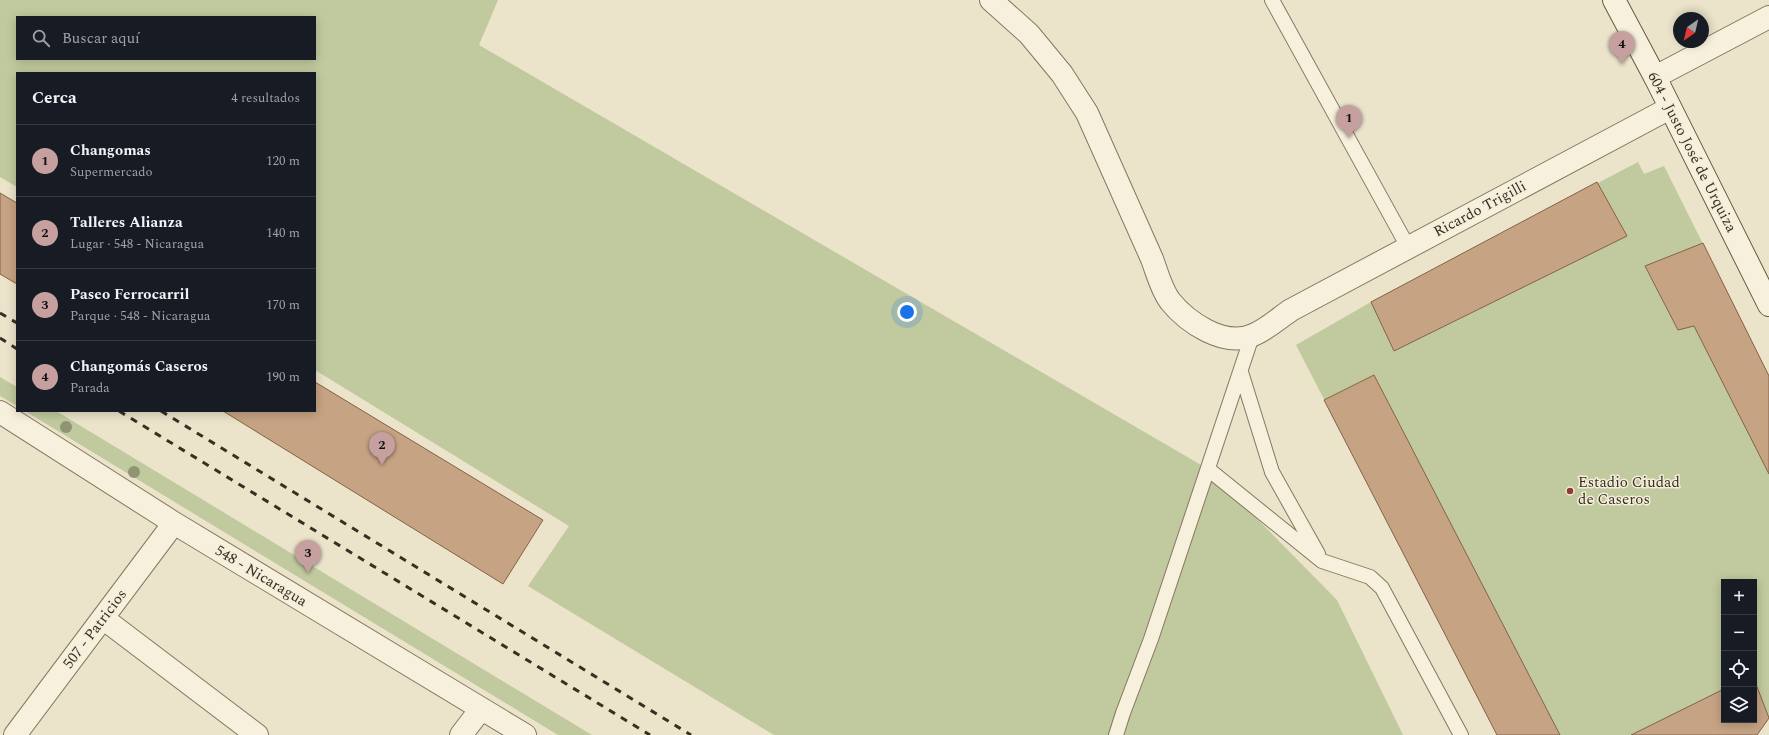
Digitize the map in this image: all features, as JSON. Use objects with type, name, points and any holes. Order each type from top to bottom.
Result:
[{"type":"street","points":[[991,0],[1029,34],[1062,74],[1087,113],[1169,300],[1184,315],[1202,327],[1223,337],[1237,338],[1252,336]]},
{"type":"street","name":"604 - Justo José de Urquiza","points":[[1614,0],[1655,77],[1769,305]]},
{"type":"street","points":[[1655,77],[1769,17]]},
{"type":"street","name":"Ricardo Trigilli","points":[[1252,336],[1291,310],[1670,108]]},
{"type":"street","name":"548 - Nicaragua","points":[[0,412],[174,523],[525,735]]},
{"type":"street","name":"507 - Patricios","points":[[15,735],[104,619],[174,523]]},
{"type":"street","points":[[104,619],[257,735]]},
{"type":"street","points":[[461,735],[481,709]]},
{"type":"lane","points":[[1272,0],[1408,247]]},
{"type":"lane","points":[[1116,735],[1122,713],[1151,639],[1252,336]]},
{"type":"lane","points":[[1241,372],[1272,472],[1322,561]]},
{"type":"lane","points":[[1208,469],[1322,561],[1370,577],[1382,588],[1461,735]]},
{"type":"green space","points":[[0,0],[498,0],[479,45],[1208,469],[1337,600],[1403,735],[774,735],[528,586],[569,526],[316,371],[316,72],[16,72],[16,186],[0,177]]},
{"type":"green space","name":"Estadio Ciudad de Caseros","points":[[1638,162],[1644,174],[1664,166],[1769,376],[1769,718],[1757,735],[1497,735],[1296,345],[1371,302]]},
{"type":"green space","points":[[0,377],[16,386],[16,405],[0,396]]},
{"type":"green space","points":[[27,412],[58,412],[592,735],[558,735]]},
{"type":"building","points":[[1597,182],[1627,236],[1394,351],[1371,302]]},
{"type":"building","points":[[0,193],[16,202],[16,283],[0,274]]},
{"type":"building","points":[[1703,243],[1769,376],[1769,474],[1694,326],[1678,330],[1645,266]]},
{"type":"building","points":[[1374,375],[1560,735],[1497,735],[1324,400]]},
{"type":"building","points":[[316,383],[543,520],[503,584],[225,412],[316,412]]},
{"type":"building","points":[[1757,687],[1769,718],[1757,735],[1631,735],[1721,690],[1721,723],[1757,723]]},
{"type":"railway","points":[[0,313],[16,322]]},
{"type":"railway","points":[[0,338],[16,348]]},
{"type":"railway","points":[[121,412],[650,735]]},
{"type":"railway","points":[[163,412],[691,735]]},
{"type":"place","name":"Changomás Caseros","points":[[1622,64]]},
{"type":"place","name":"Changomas","points":[[1349,138]]},
{"type":"place","name":"Talleres Alianza","points":[[382,465]]},
{"type":"place","name":"Estadio Ciudad de Caseros","points":[[1570,491]]},
{"type":"place","name":"Paseo Ferrocarril","points":[[308,573]]}]
